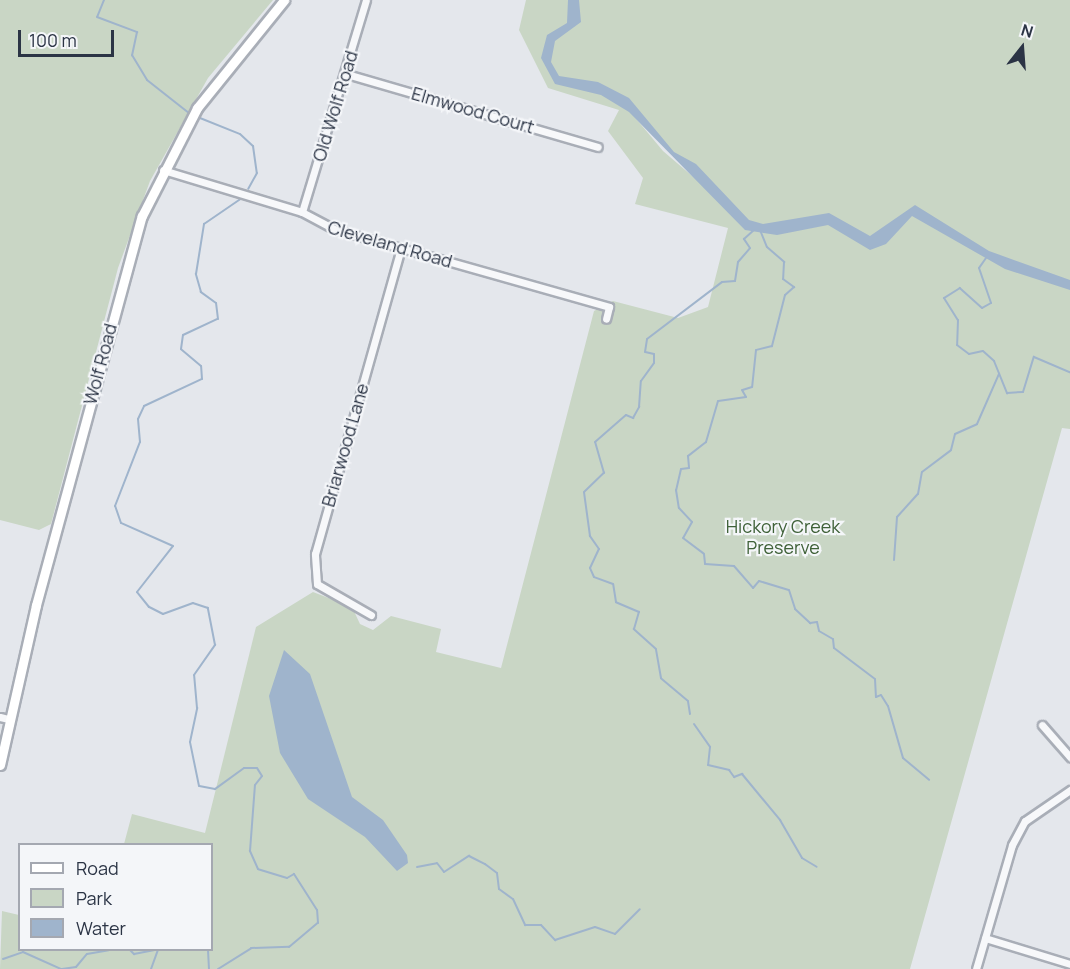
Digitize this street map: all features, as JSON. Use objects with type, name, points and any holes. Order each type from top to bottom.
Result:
[{"type":"main road","name":"Wolf Road","points":[[0,765],[4,718],[118,293],[163,170],[196,108],[284,0]]},
{"type":"street","name":"Old Wolf Road","points":[[302,212],[347,74],[366,0]]},
{"type":"street","name":"Elmwood Court","points":[[347,74],[598,147]]},
{"type":"street","name":"Cleveland Road","points":[[163,170],[302,212],[334,229],[609,307],[606,319]]},
{"type":"street","name":"Briarwood Lane","points":[[371,615],[317,584],[315,554],[400,248]]},
{"type":"street","points":[[1042,725],[1070,758]]},
{"type":"street","points":[[976,969],[1012,845],[1025,821],[1070,790]]},
{"type":"street","points":[[985,938],[1070,964]]},
{"type":"green space","points":[[0,0],[273,0],[208,78],[150,181],[118,268],[51,524],[39,530],[0,520]]},
{"type":"green space","name":"Hickory Creek Preserve","points":[[526,0],[1070,0],[1070,429],[1062,428],[910,969],[0,969],[2,911],[18,915],[18,951],[213,951],[213,843],[124,843],[132,814],[205,833],[256,627],[313,592],[352,607],[360,624],[373,630],[391,616],[441,629],[436,652],[501,668],[594,311],[613,301],[678,318],[708,307],[728,228],[635,204],[643,178],[608,131],[619,110],[548,88],[519,30]],"holes":[[[633,115],[636,115],[719,199],[663,151]]]},
{"type":"water","points":[[568,0],[579,0],[581,22],[555,41],[551,62],[559,76],[598,82],[629,98],[674,152],[696,164],[749,220],[763,224],[829,213],[870,236],[915,205],[989,251],[1070,280],[1070,290],[1005,269],[912,216],[886,244],[870,250],[828,225],[777,235],[745,230],[629,112],[601,95],[555,84],[541,58],[547,35],[567,23]]},
{"type":"water","points":[[284,650],[310,674],[352,797],[383,820],[407,855],[408,863],[397,871],[365,837],[308,799],[280,753],[269,696]]},
{"type":"waterway","points":[[104,0],[97,17],[137,32],[132,55],[147,80],[190,114]]},
{"type":"waterway","points":[[195,116],[240,134],[253,146],[257,173],[248,189]]},
{"type":"waterway","points":[[218,969],[251,948],[289,947],[318,923],[317,910],[294,874],[287,878],[258,869],[250,851],[255,785],[262,776],[257,768],[244,768],[215,789],[199,786],[190,742],[197,708],[194,675],[215,645],[208,608],[193,603],[163,614],[149,607],[137,592],[173,546],[121,523],[115,506],[140,442],[138,419],[144,406],[202,379],[201,366],[181,349],[183,335],[218,319],[216,303],[201,292],[196,274],[204,224],[242,198]]},
{"type":"waterway","points":[[690,714],[688,701],[661,678],[656,649],[634,629],[639,612],[616,602],[613,584],[594,577],[590,568],[599,549],[590,536],[584,492],[604,473],[595,442],[626,415],[633,418],[639,407],[641,381],[654,363],[654,354],[645,352],[647,339],[722,282],[735,281],[738,262],[750,248],[744,239],[754,230]]},
{"type":"waterway","points":[[760,230],[767,247],[784,262],[783,279],[794,287],[785,295],[772,346],[756,350],[752,387],[742,390],[746,397],[718,401],[706,442],[688,456],[689,468],[681,469],[676,490],[679,508],[692,522],[683,538],[704,554],[705,564],[734,566],[753,588],[759,581],[789,590],[795,609],[810,623],[817,622],[819,631],[833,639],[834,648],[875,679],[876,697],[881,695],[888,706],[903,758],[929,780]]},
{"type":"waterway","points":[[986,258],[979,268],[991,303],[982,308],[960,288],[944,298],[958,320],[957,345],[969,354],[983,351],[994,361],[1007,393],[1023,392],[1034,357],[1070,372]]},
{"type":"waterway","points":[[894,560],[897,517],[918,494],[922,472],[951,450],[955,434],[977,424],[999,374]]},
{"type":"waterway","points":[[694,724],[710,747],[708,765],[729,770],[734,777],[742,774],[780,820],[802,858],[817,867]]},
{"type":"waterway","points":[[417,867],[437,863],[444,872],[469,856],[485,864],[497,873],[499,889],[513,899],[525,925],[541,925],[555,940],[595,927],[615,934],[640,909]]},
{"type":"waterway","points":[[62,969],[76,967],[87,954],[104,951]]},
{"type":"waterway","points":[[131,951],[134,954],[150,951]]},
{"type":"waterway","points":[[151,969],[158,951]]},
{"type":"waterway","points":[[208,951],[209,969]]},
{"type":"waterway","points":[[3,959],[23,952],[61,969]]}]
